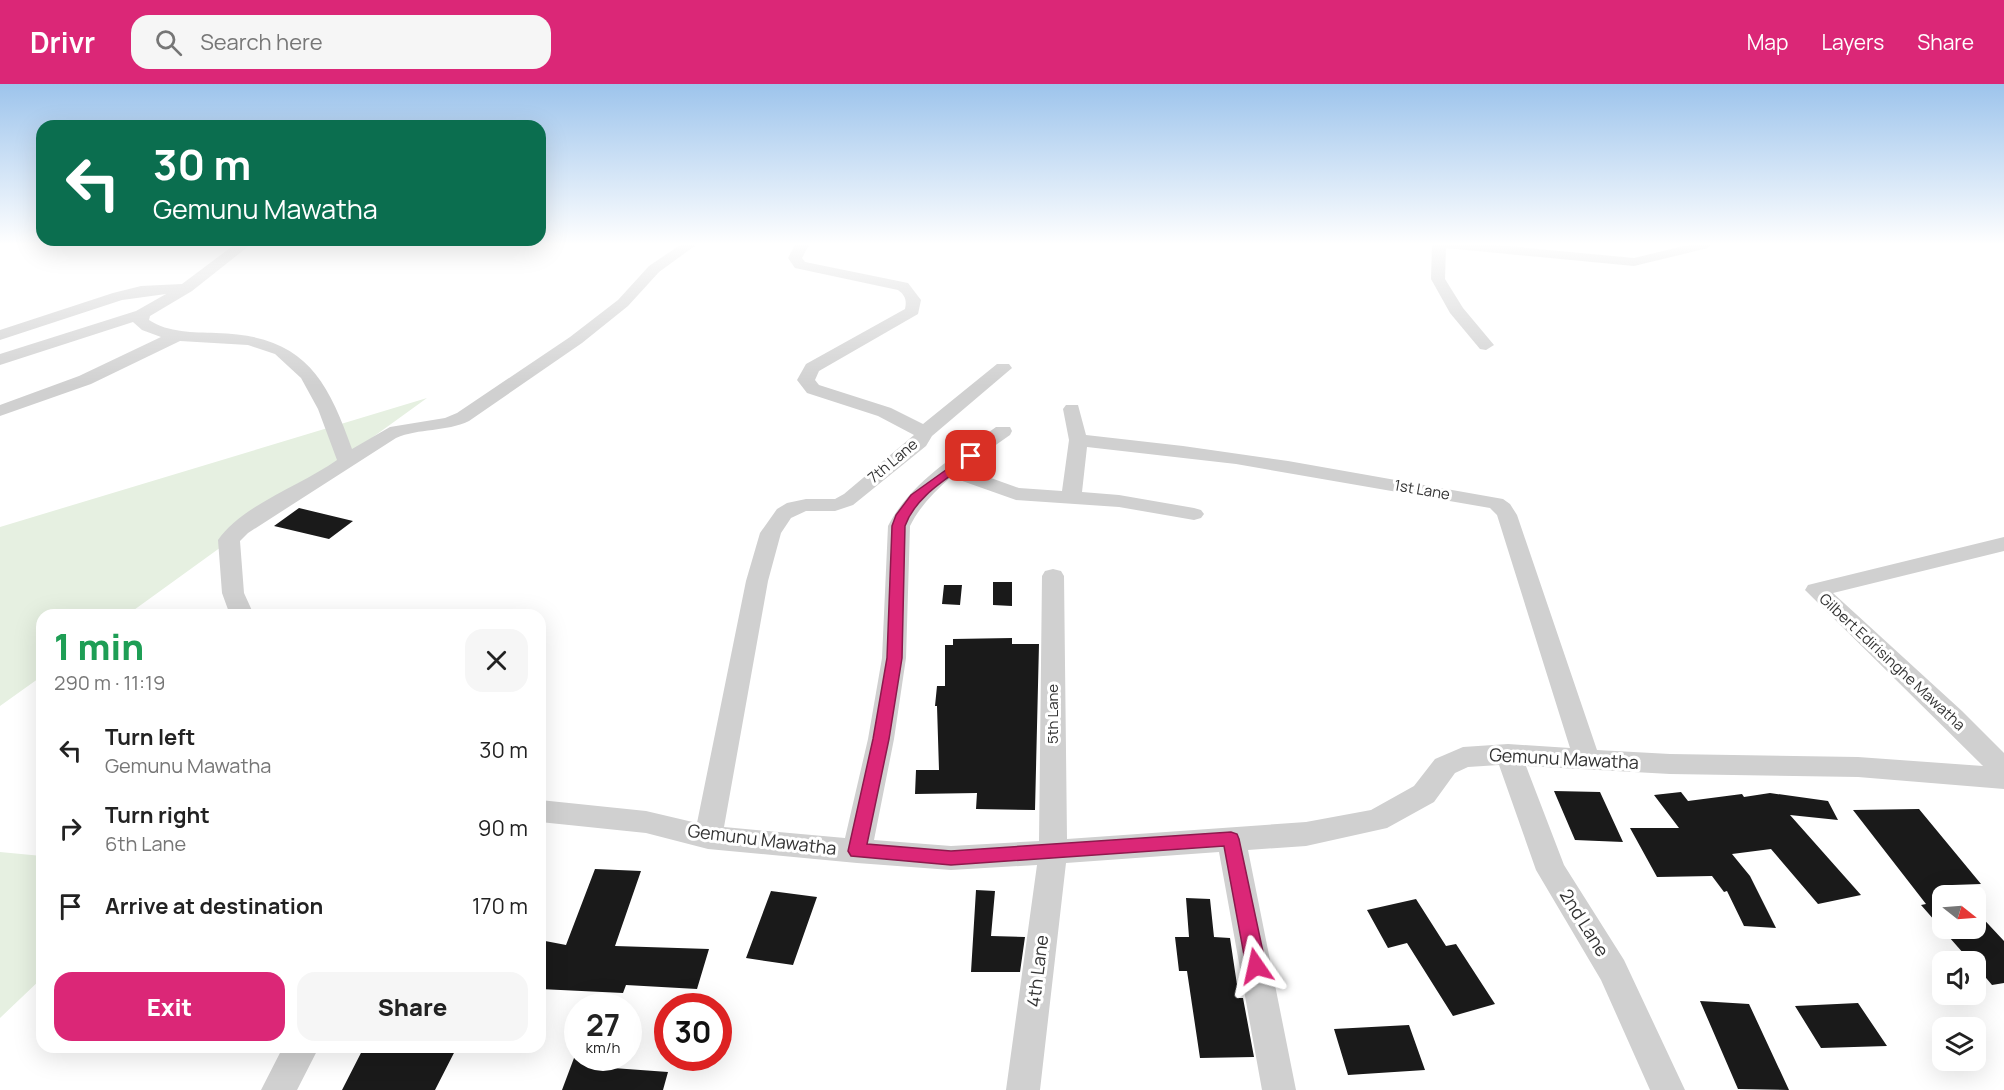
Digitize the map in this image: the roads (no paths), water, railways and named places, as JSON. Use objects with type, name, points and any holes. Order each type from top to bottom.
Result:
[{"type":"street","points":[[0,335],[137,292]]},
{"type":"street","points":[[0,360],[142,314],[180,292]]},
{"type":"street","points":[[240,609],[233,593],[230,540],[246,523],[333,473],[393,432],[443,425],[463,417],[585,333],[623,303],[633,292]]},
{"type":"street","name":"7th Lane","points":[[708,837],[757,581],[767,542],[777,521],[789,509],[805,505],[837,504],[851,499],[869,480],[919,442],[924,433],[887,414],[813,389],[806,380],[812,368],[912,311],[915,302],[911,292]]},
{"type":"street","points":[[1446,292],[1456,310],[1486,345]]},
{"type":"street","points":[[142,314],[141,322],[148,328],[179,335],[241,338],[263,343],[282,351],[297,361],[328,407],[347,462]]},
{"type":"street","points":[[0,411],[85,380],[179,335]]},
{"type":"street","points":[[924,433],[1003,368]]},
{"type":"street","points":[[1071,499],[1078,440],[1072,409]]},
{"type":"street","points":[[857,851],[881,739],[894,658],[899,526],[903,515],[915,498],[1003,431]]},
{"type":"street","name":"1st Lane","points":[[1078,440],[1143,445],[1271,462],[1496,503],[1503,508],[1507,516],[1587,759]]},
{"type":"street","points":[[950,470],[1016,494],[1119,501],[1194,514]]},
{"type":"street","name":"Gilbert Edirisinghe Mawatha","points":[[2004,544],[1816,590],[1953,718],[2004,770]]},
{"type":"street","name":"5th Lane","points":[[1053,576],[1053,852]]},
{"type":"street","name":"Gemunu Mawatha","points":[[546,812],[646,822],[708,837],[951,858],[1306,834],[1377,820],[1424,794],[1445,766],[1463,757],[1508,754],[1670,764],[1858,767],[2004,778]]},
{"type":"street","name":"2nd Lane","points":[[1508,754],[1551,870],[1613,970],[1668,1090]]},
{"type":"street","points":[[1231,839],[1279,1090]]},
{"type":"street","name":"4th Lane","points":[[1023,1090],[1053,852]]},
{"type":"street","points":[[278,1090],[299,1053]]}]
